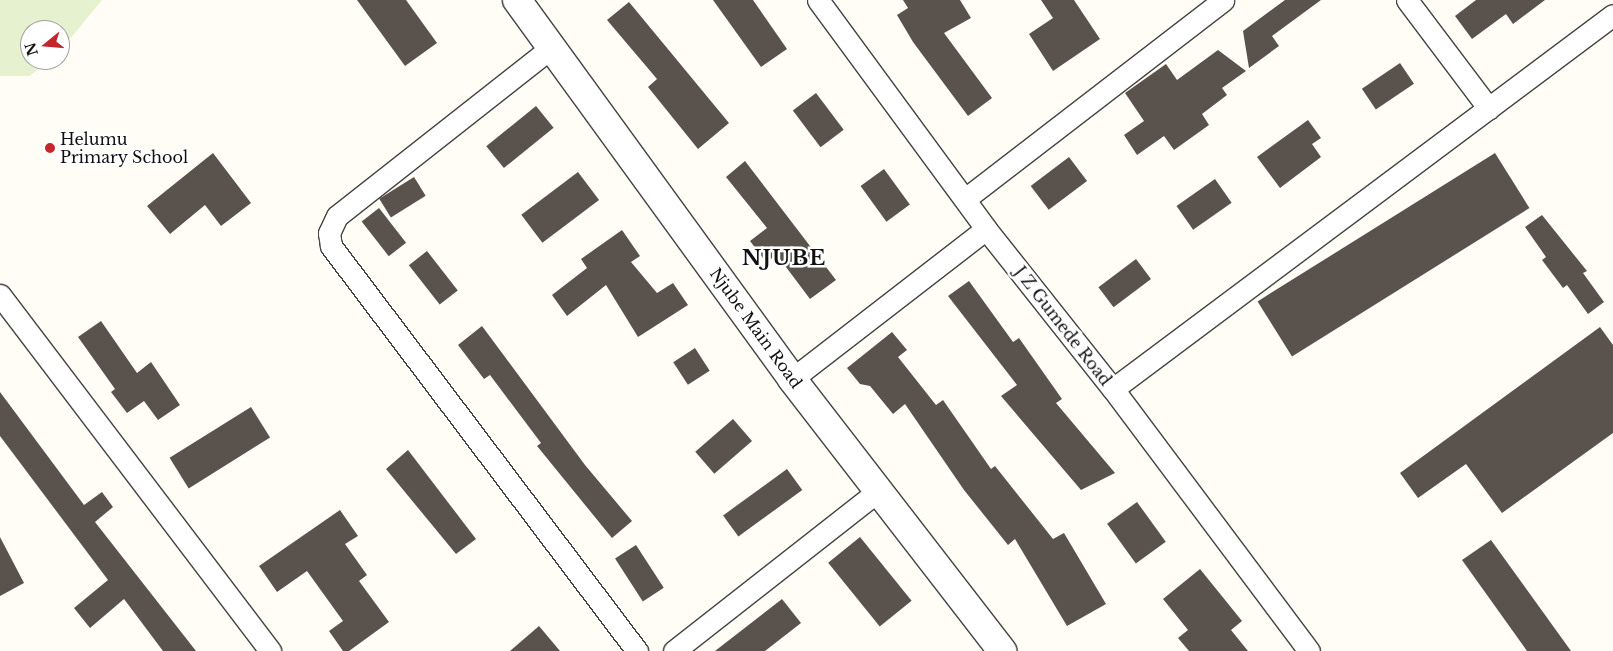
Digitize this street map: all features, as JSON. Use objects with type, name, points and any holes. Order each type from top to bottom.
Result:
[{"type":"street","name":"Njube Main Road","points":[[518,0],[792,379],[1002,651]]},
{"type":"street","name":"J Z Gumede Road","points":[[818,0],[986,229],[1114,389],[1309,651]]},
{"type":"street","points":[[965,199],[1223,0]]},
{"type":"street","points":[[1407,0],[1489,109]]},
{"type":"street","points":[[1114,389],[1613,15]]},
{"type":"street","points":[[552,48],[337,216],[329,233],[331,246],[637,651]]},
{"type":"street","points":[[792,379],[986,229]]},
{"type":"street","points":[[0,295],[270,651]]},
{"type":"street","points":[[674,651],[697,645],[879,490]]},
{"type":"green space","points":[[0,0],[102,0],[70,39],[70,20],[20,20],[20,70],[37,70],[30,76],[0,76]]},
{"type":"building","points":[[357,0],[406,0],[437,43],[405,66]]},
{"type":"building","points":[[713,0],[753,0],[787,49],[761,67]]},
{"type":"building","points":[[903,0],[960,0],[971,18],[944,33],[992,98],[968,116],[913,42],[897,15],[908,8]]},
{"type":"building","points":[[1041,0],[1074,0],[1100,39],[1053,71],[1029,34],[1053,18]]},
{"type":"building","points":[[1285,0],[1321,0],[1272,36],[1279,46],[1249,68],[1243,31]]},
{"type":"building","points":[[1476,0],[1545,0],[1513,24],[1506,14],[1472,39],[1455,16]]},
{"type":"building","points":[[629,2],[729,123],[698,149],[648,87],[657,79],[607,20]]},
{"type":"building","points":[[1218,50],[1246,71],[1222,88],[1227,95],[1202,114],[1209,125],[1174,150],[1164,136],[1137,155],[1124,135],[1144,121],[1125,93],[1166,64],[1177,80]]},
{"type":"building","points":[[1400,63],[1414,84],[1376,109],[1362,89]]},
{"type":"building","points":[[816,93],[844,130],[821,147],[793,110]]},
{"type":"building","points":[[536,106],[554,128],[504,168],[486,146]]},
{"type":"building","points":[[1308,120],[1321,138],[1312,144],[1321,157],[1280,188],[1257,157]]},
{"type":"building","points":[[213,153],[251,203],[221,226],[205,205],[170,234],[147,206]]},
{"type":"building","points":[[1495,153],[1529,208],[1292,357],[1258,301]]},
{"type":"building","points":[[1069,157],[1087,181],[1049,210],[1031,186]]},
{"type":"building","points":[[745,161],[836,280],[810,299],[777,255],[766,262],[750,241],[767,228],[726,177]]},
{"type":"building","points":[[884,169],[910,205],[886,222],[861,186]]},
{"type":"building","points":[[578,172],[599,200],[542,243],[521,215]]},
{"type":"building","points":[[414,177],[426,196],[391,217],[379,199]]},
{"type":"building","points":[[1215,179],[1232,203],[1193,230],[1176,206]]},
{"type":"building","points":[[379,208],[406,243],[389,256],[362,222]]},
{"type":"building","points":[[1542,215],[1587,271],[1583,273],[1604,302],[1588,314],[1567,285],[1563,288],[1542,260],[1546,257],[1525,227]]},
{"type":"building","points":[[622,230],[640,256],[631,262],[657,293],[673,283],[688,305],[638,337],[606,285],[567,316],[552,295],[587,268],[581,259]]},
{"type":"building","points":[[427,251],[458,290],[440,305],[409,265]]},
{"type":"building","points":[[1136,259],[1151,279],[1114,307],[1098,287]]},
{"type":"building","points":[[969,281],[1013,342],[1019,338],[1062,399],[1056,403],[1115,473],[1081,490],[1001,396],[1017,385],[948,296]]},
{"type":"building","points":[[101,321],[137,373],[151,362],[180,405],[158,420],[144,401],[127,413],[111,392],[115,389],[78,337]]},
{"type":"building","points":[[482,326],[585,465],[632,521],[612,538],[537,446],[541,443],[490,375],[484,379],[458,345]]},
{"type":"building","points":[[1600,327],[1613,345],[1613,433],[1502,513],[1466,464],[1418,498],[1400,473]]},
{"type":"building","points":[[892,332],[907,350],[898,357],[936,405],[943,400],[991,469],[995,466],[1053,539],[1064,533],[1106,604],[1067,626],[1015,539],[1008,545],[964,490],[905,404],[893,414],[870,386],[860,384],[847,368]]},
{"type":"building","points":[[695,348],[710,371],[688,385],[673,362]]},
{"type":"building","points":[[0,392],[84,505],[102,492],[113,507],[95,522],[196,651],[163,651],[124,599],[90,628],[74,608],[108,580],[0,436]]},
{"type":"building","points":[[251,407],[270,438],[189,488],[170,458]]},
{"type":"building","points":[[733,419],[752,441],[714,474],[695,452]]},
{"type":"building","points":[[408,450],[476,539],[456,554],[386,469]]},
{"type":"building","points":[[787,469],[802,490],[738,536],[723,515]]},
{"type":"building","points":[[1137,502],[1166,542],[1136,563],[1107,524]]},
{"type":"building","points":[[340,510],[358,536],[345,544],[367,575],[359,581],[389,622],[349,651],[343,651],[329,631],[343,621],[307,571],[277,592],[259,566]]},
{"type":"building","points":[[0,537],[24,583],[0,596]]},
{"type":"building","points":[[860,537],[912,601],[880,627],[828,563]]},
{"type":"building","points":[[1491,540],[1571,651],[1527,651],[1462,560]]},
{"type":"building","points":[[636,545],[664,588],[643,601],[615,559]]},
{"type":"building","points":[[1200,569],[1242,621],[1231,630],[1248,651],[1189,651],[1178,638],[1188,630],[1163,599]]},
{"type":"building","points":[[782,599],[801,623],[765,651],[715,651]]},
{"type":"building","points":[[539,626],[560,651],[510,651]]},
{"type":"place","name":"Helumu Primary School","points":[[50,148]]},
{"type":"district","name":"NJUBE","points":[[784,258]]}]
